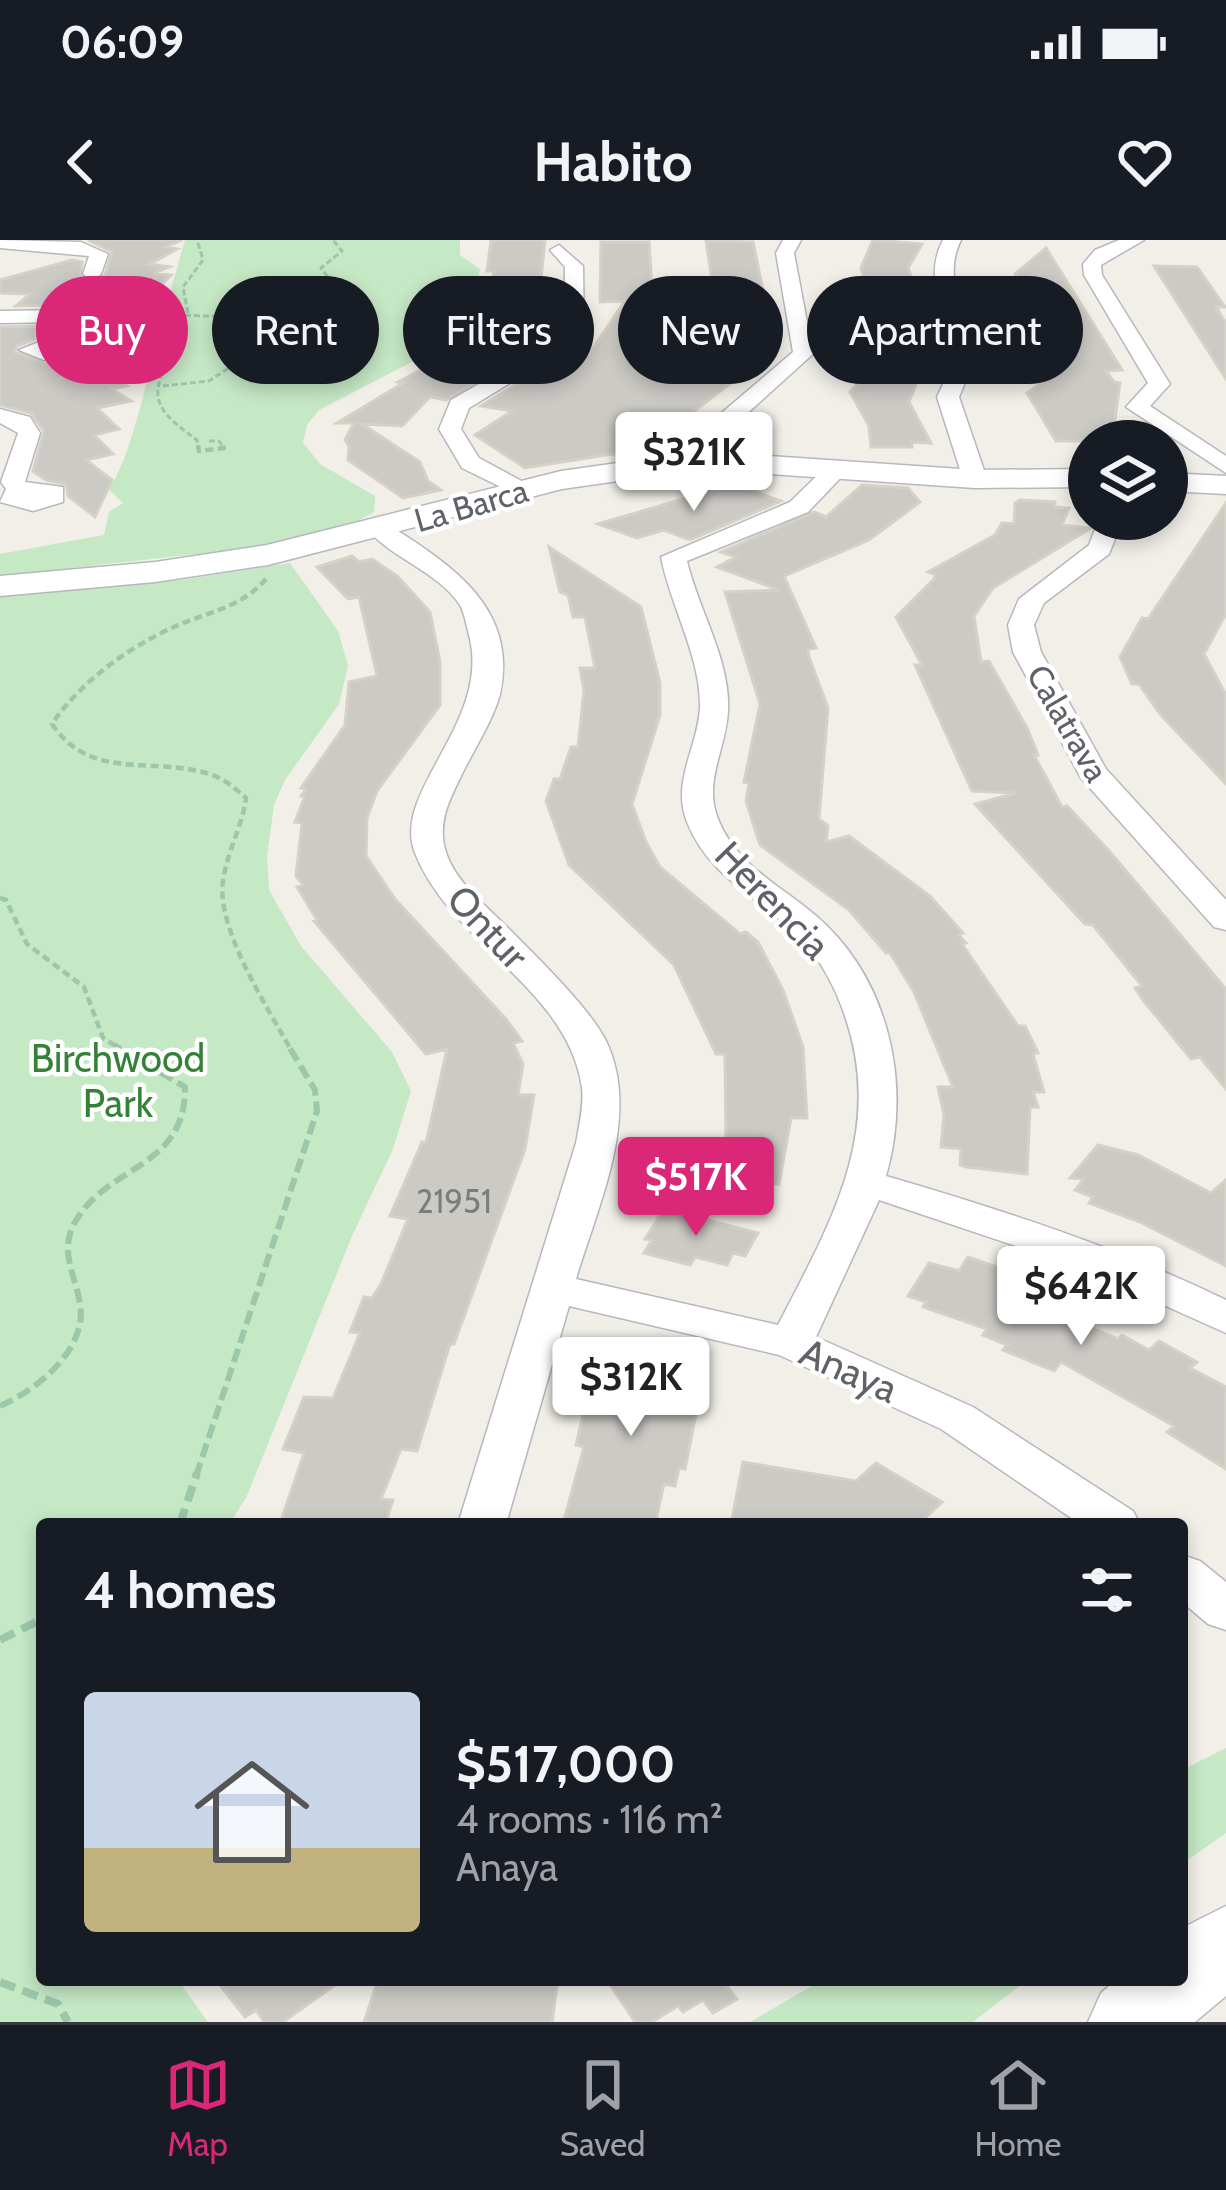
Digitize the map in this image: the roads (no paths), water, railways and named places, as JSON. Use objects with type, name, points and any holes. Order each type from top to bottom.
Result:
[{"type":"main road","points":[[1188,1974],[1226,1944]]},
{"type":"main road","points":[[1132,2022],[1173,1986]]},
{"type":"street","points":[[711,464],[705,452],[711,434],[803,354],[805,342],[785,253],[792,240]]},
{"type":"street","points":[[952,240],[943,253],[940,275],[970,347],[948,397],[975,479]]},
{"type":"street","points":[[1136,240],[1101,254],[1092,263],[1093,275],[1159,384],[1137,406],[1226,466]]},
{"type":"street","points":[[0,243],[81,247],[99,254],[98,268],[83,276]]},
{"type":"street","points":[[521,490],[470,463],[450,429],[459,405],[574,338],[574,266],[559,250]]},
{"type":"street","points":[[0,316],[36,316]]},
{"type":"street","points":[[0,352],[36,348]]},
{"type":"street","points":[[0,416],[22,422],[29,433],[13,502]]},
{"type":"street","name":"La Barca","points":[[0,586],[256,557],[602,473],[711,464],[975,479],[1068,478]]},
{"type":"street","name":"Herencia","points":[[791,1343],[869,1184],[882,1117],[871,1021],[823,941],[718,851],[700,814],[694,778],[715,705],[674,557],[799,507],[838,468]]},
{"type":"street","points":[[1188,483],[1226,485]]},
{"type":"street","name":"Ontur","points":[[380,530],[432,564],[472,603],[489,655],[484,696],[427,814],[428,847],[445,884],[520,960],[588,1041],[602,1092],[596,1143],[484,1518]]},
{"type":"street","name":"Calatrava","points":[[1103,540],[1100,548],[1032,599],[1021,625],[1027,652],[1092,772],[1226,920]]},
{"type":"street","points":[[869,1184],[1020,1229],[1166,1286],[1226,1318]]},
{"type":"street","name":"Anaya","points":[[552,1288],[791,1343],[957,1418],[1107,1518]]},
{"type":"street","points":[[1188,1579],[1226,1610]]},
{"type":"park label","name":"Birchwood Park","points":[[118,1080]]}]
